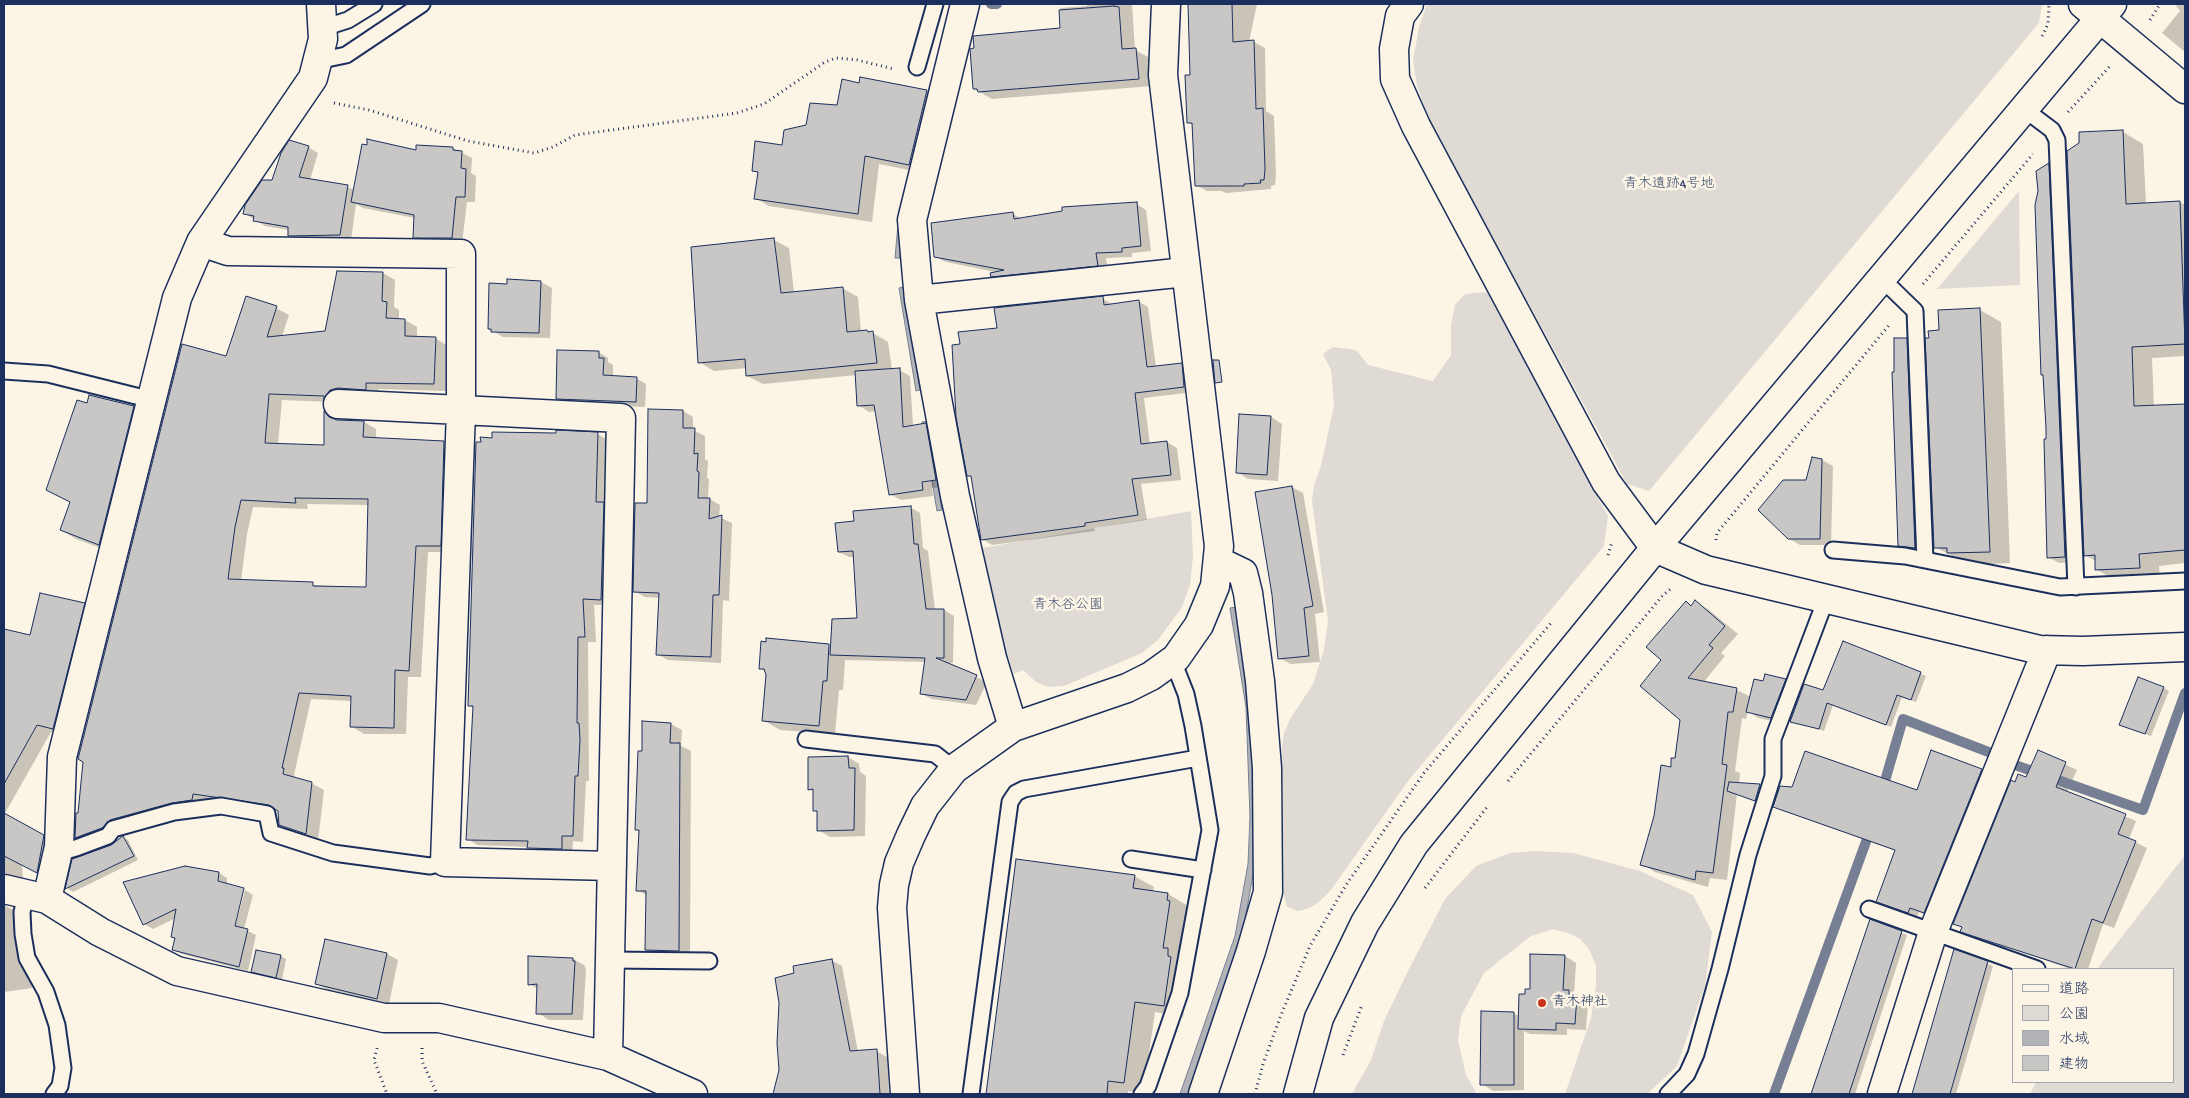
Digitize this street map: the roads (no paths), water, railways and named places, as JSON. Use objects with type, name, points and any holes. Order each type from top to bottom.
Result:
[{"type":"street","points":[[965,4],[912,220],[919,300],[957,505],[992,658],[1014,727]]},
{"type":"street","points":[[905,1094],[892,908],[894,885],[899,863],[922,813],[954,769],[1014,727],[1128,688],[1173,661],[1200,626],[1215,586],[1219,546],[1163,75],[1166,4]]},
{"type":"street","points":[[1409,4],[1400,16],[1394,49],[1395,71],[1396,79],[1416,126],[1606,482],[1655,548],[1706,570],[2047,650],[2083,651],[2185,647]]},
{"type":"street","points":[[1298,1094],[1319,1018],[1365,923],[1414,844],[1655,548],[2024,109],[2099,8],[2185,89]]},
{"type":"street","points":[[322,16],[323,39],[312,78],[201,242],[177,298],[62,757],[58,852],[25,894],[177,971],[384,1018],[439,1018],[608,1056],[693,1094]]},
{"type":"street","points":[[201,242],[228,250],[461,254],[461,410],[445,862],[612,866]]},
{"type":"street","points":[[919,300],[1186,272]]},
{"type":"street","points":[[338,404],[621,418],[608,1056]]},
{"type":"street","points":[[1203,1094],[1251,952],[1268,892],[1267,768],[1260,681],[1248,593],[1243,574],[1218,561]]},
{"type":"street","points":[[1882,1094],[1934,932],[2047,650]]},
{"type":"lane","points":[[322,16],[348,20],[374,4]]},
{"type":"lane","points":[[317,61],[346,55],[422,4]]},
{"type":"lane","points":[[917,67],[935,4]]},
{"type":"lane","points":[[2024,109],[2052,130],[2058,140],[2076,587]]},
{"type":"lane","points":[[1881,278],[1908,302],[1915,311],[1925,560]]},
{"type":"lane","points":[[4,370],[48,374],[152,400]]},
{"type":"lane","points":[[1833,550],[1905,556],[2060,587],[2185,581]]},
{"type":"lane","points":[[1668,1094],[1687,1074],[1696,1054],[1720,969],[1748,854],[1773,776],[1773,739],[1826,599]]},
{"type":"lane","points":[[1142,1094],[1148,1086],[1180,993],[1210,830],[1186,694],[1173,661]]},
{"type":"lane","points":[[806,739],[935,754],[954,769]]},
{"type":"lane","points":[[971,1094],[1010,802],[1016,793],[1024,789],[1198,758]]},
{"type":"lane","points":[[58,852],[76,848],[108,836],[113,829],[174,812],[221,806],[267,814],[271,832],[333,854],[430,866],[445,862]]},
{"type":"lane","points":[[1131,859],[1203,870]]},
{"type":"lane","points":[[25,894],[22,912],[27,958],[46,992],[57,1025],[61,1051],[63,1068],[60,1086],[54,1094]]},
{"type":"lane","points":[[1869,908],[2034,968]]},
{"type":"lane","points":[[610,960],[709,961]]},
{"type":"water","points":[[948,14],[952,15],[901,234],[900,258],[895,258],[899,213]]},
{"type":"water","points":[[903,287],[920,390],[916,391],[899,288]]},
{"type":"water","points":[[928,421],[942,510],[937,511],[922,422]]},
{"type":"water","points":[[1237,607],[1256,745],[1255,863],[1242,937],[1188,1094],[1180,1094],[1235,936],[1248,864],[1250,817],[1246,707],[1230,608]]},
{"type":"waterway","points":[[991,4],[997,4]]},
{"type":"waterway","points":[[2018,766],[2143,810],[2185,693]]},
{"type":"waterway","points":[[1882,791],[1903,719],[1991,753]]},
{"type":"waterway","points":[[1774,1094],[1871,828]]},
{"type":"place","name":"青木神社","points":[[1542,1003]]},
{"type":"park label","name":"青木遺跡4号地","points":[[1669,185]]},
{"type":"park label","name":"青木谷公園","points":[[1068,606]]}]
